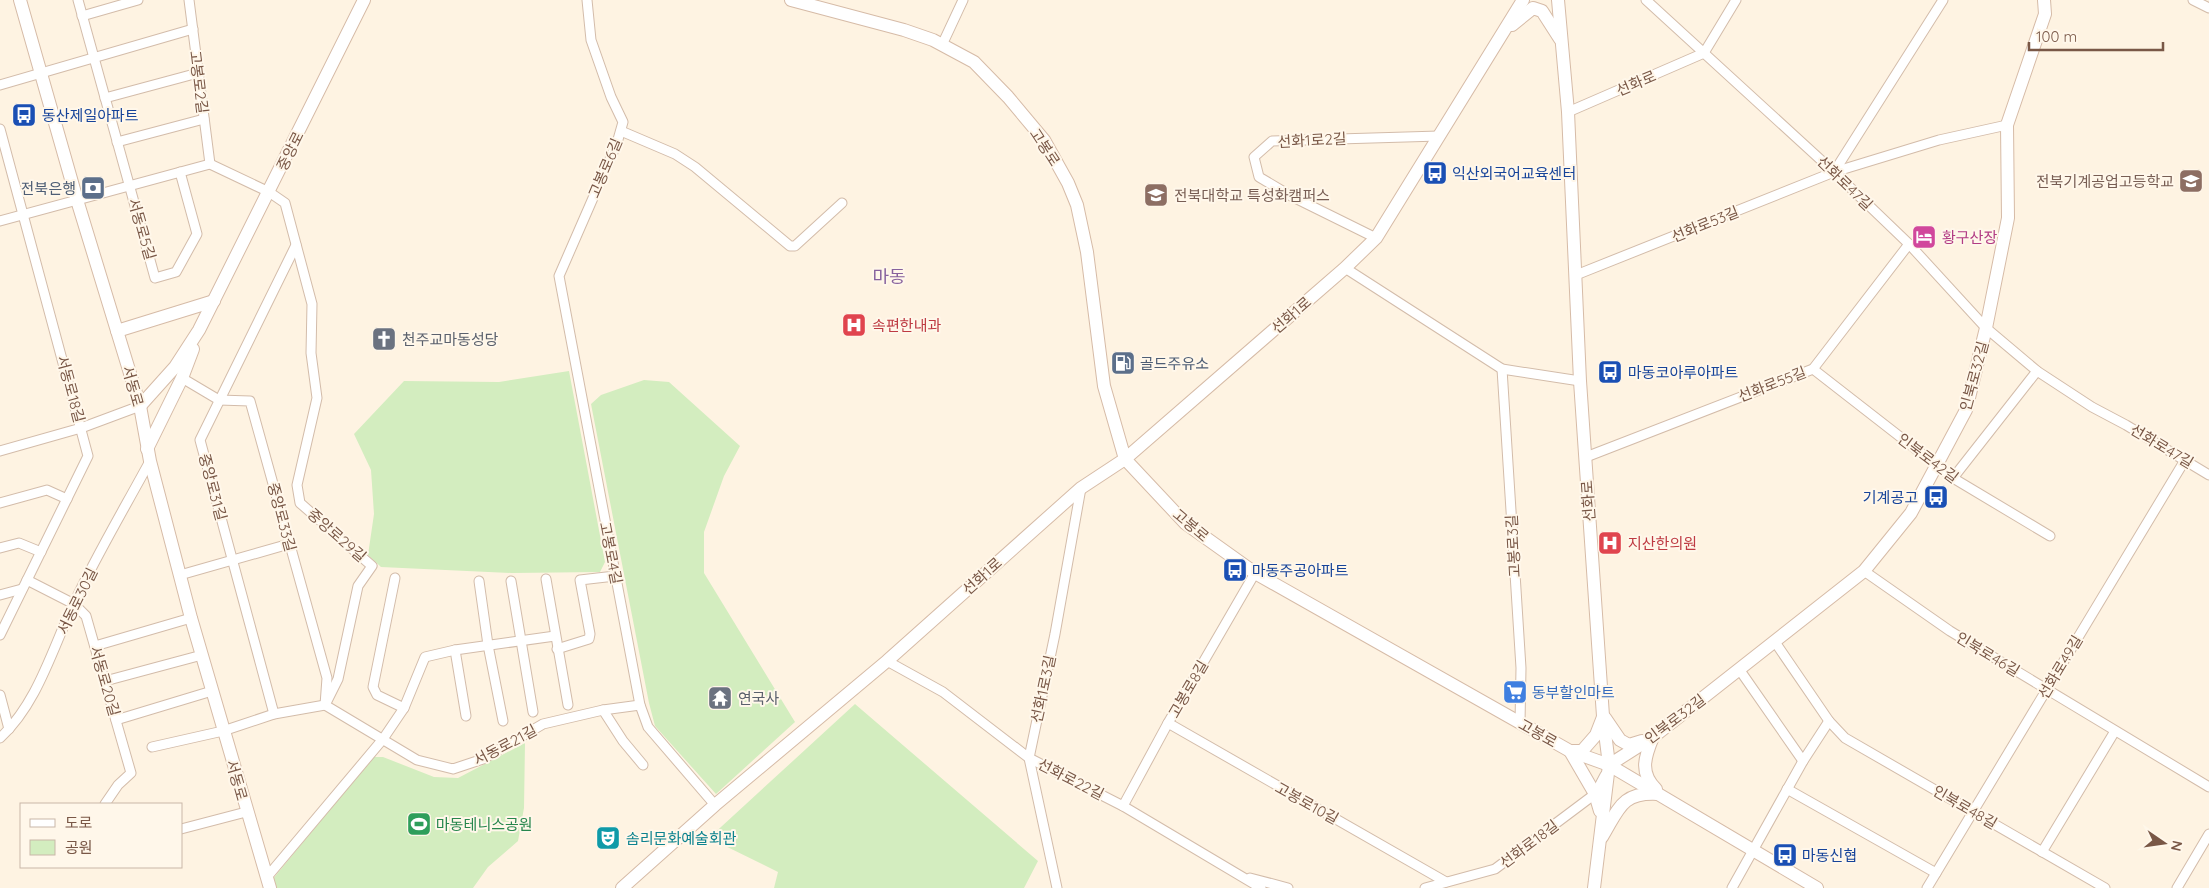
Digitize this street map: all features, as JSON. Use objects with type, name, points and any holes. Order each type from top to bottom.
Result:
[{"type":"street","name":"서동로","points":[[20,0],[77,200],[140,406],[148,455],[191,618],[246,812],[268,882]]},
{"type":"street","name":"서동로5길","points":[[78,0],[155,278],[176,272],[197,234],[180,172]]},
{"type":"street","points":[[82,16],[138,0]]},
{"type":"street","name":"고봉로2길","points":[[189,0],[210,164]]},
{"type":"street","name":"중앙로","points":[[140,406],[175,367],[199,330],[364,0]]},
{"type":"street","name":"고봉로6길","points":[[559,276],[617,144],[623,122],[611,97],[591,40],[587,0]]},
{"type":"street","name":"고봉로","points":[[791,0],[904,30],[942,45],[974,62],[1008,97],[1044,140],[1068,183],[1077,205],[1087,252],[1104,386],[1125,459],[1185,523],[1255,574],[1570,751],[1609,765],[1661,794],[1817,888]]},
{"type":"street","points":[[942,45],[962,0]]},
{"type":"street","name":"선화1로","points":[[622,888],[715,805],[887,661],[1081,488],[1125,459],[1345,268],[1376,238],[1523,0]]},
{"type":"street","name":"선화로","points":[[1558,0],[1568,112],[1580,381],[1603,716],[1609,765],[1594,888]]},
{"type":"street","name":"선화로47길","points":[[1646,0],[1834,172],[1909,244],[1986,328],[2037,371],[2092,407],[2126,425],[2209,475]]},
{"type":"street","points":[[1704,53],[1736,0]]},
{"type":"street","points":[[1834,172],[1943,0]]},
{"type":"street","name":"인북로32길","points":[[1609,765],[1654,737],[1864,571],[1911,514],[1966,410],[1986,328],[2008,218],[2007,126],[2045,14],[2044,0]]},
{"type":"street","points":[[2193,0],[2209,8]]},
{"type":"street","points":[[1505,30],[1533,8],[1542,11],[1560,39]]},
{"type":"street","points":[[0,85],[193,29]]},
{"type":"street","name":"선화로","points":[[1568,112],[1704,53]]},
{"type":"street","points":[[105,98],[198,73]]},
{"type":"street","points":[[118,142],[204,119]]},
{"type":"street","name":"선화로53길","points":[[1576,275],[1834,172],[1939,140],[2007,126]]},
{"type":"street","name":"서동로18길","points":[[0,129],[88,456],[0,635]]},
{"type":"street","points":[[621,131],[675,154],[695,168],[790,246],[795,246],[842,203]]},
{"type":"street","name":"선화1로2길","points":[[1376,238],[1291,196],[1259,176],[1254,158],[1272,141],[1439,136]]},
{"type":"street","points":[[0,221],[210,164],[269,192]]},
{"type":"street","name":"중앙로29길","points":[[269,192],[285,203],[312,304],[311,353],[317,398],[297,485],[300,502],[372,566],[358,586],[338,679],[325,705]]},
{"type":"street","name":"선화로55길","points":[[1586,457],[1813,369],[1909,244]]},
{"type":"street","name":"중앙로31길","points":[[274,714],[200,440],[218,400],[296,245]]},
{"type":"street","points":[[1345,268],[1502,369],[1580,381]]},
{"type":"street","name":"고봉로4길","points":[[559,276],[640,705],[648,727],[715,805]]},
{"type":"street","points":[[117,331],[214,300]]},
{"type":"street","points":[[148,455],[182,378],[199,330]]},
{"type":"street","name":"고봉로3길","points":[[1502,369],[1520,668],[1520,722]]},
{"type":"street","name":"인북로42길","points":[[1813,369],[1937,467],[2050,536]]},
{"type":"street","points":[[1953,478],[2037,371]]},
{"type":"street","name":"중앙로33길","points":[[182,378],[218,400],[250,401],[327,678],[325,705]]},
{"type":"street","points":[[0,451],[81,428],[140,406]]},
{"type":"street","name":"서동로30길","points":[[0,738],[9,729],[32,697],[74,604],[148,455]]},
{"type":"street","name":"선화로49길","points":[[1927,888],[2184,460]]},
{"type":"street","name":"선화1로3길","points":[[1057,888],[1028,758],[1055,634],[1081,488]]},
{"type":"street","points":[[0,503],[47,490],[67,499]]},
{"type":"street","points":[[0,548],[19,543],[41,552]]},
{"type":"street","points":[[180,575],[289,544]]},
{"type":"street","name":"인북로46길","points":[[1864,571],[1950,631],[2209,787]]},
{"type":"street","name":"고봉로8길","points":[[1123,806],[1168,723],[1255,574]]},
{"type":"street","points":[[557,649],[589,639],[590,634],[580,580],[615,576]]},
{"type":"street","points":[[395,578],[373,687],[377,695],[404,708]]},
{"type":"street","points":[[546,579],[568,705]]},
{"type":"street","name":"서동로20길","points":[[27,580],[74,604],[86,616],[131,773],[118,785],[106,803]]},
{"type":"street","points":[[479,580],[488,645],[503,721]]},
{"type":"street","points":[[511,581],[533,712]]},
{"type":"street","points":[[0,595],[22,589]]},
{"type":"street","points":[[95,646],[191,618]]},
{"type":"street","points":[[268,882],[383,739],[404,708],[422,660],[455,650],[555,636]]},
{"type":"street","name":"인북로48길","points":[[1775,642],[1829,721],[1846,738],[2105,888]]},
{"type":"street","points":[[455,650],[466,716]]},
{"type":"street","points":[[105,682],[202,655]]},
{"type":"street","name":"선화로22길","points":[[887,661],[943,692],[1028,758],[1123,806],[1261,888]]},
{"type":"street","points":[[1739,669],[1803,761]]},
{"type":"street","points":[[116,720],[212,691]]},
{"type":"street","points":[[0,696],[9,729]]},
{"type":"street","points":[[152,747],[223,731],[274,714],[325,705]]},
{"type":"street","name":"서동로21길","points":[[325,705],[418,760],[453,769],[483,759],[543,724],[603,710],[640,705]]},
{"type":"street","points":[[603,710],[624,742],[643,765]]},
{"type":"street","points":[[1570,751],[1582,751],[1589,746],[1603,716],[1620,740],[1629,745],[1654,737]]},
{"type":"street","points":[[1732,888],[1803,761],[1829,721]]},
{"type":"street","name":"고봉로10길","points":[[1168,723],[1446,882]]},
{"type":"street","points":[[2042,852],[2115,732]]},
{"type":"street","points":[[1654,737],[1645,757],[1647,781],[1661,794]]},
{"type":"street","points":[[1570,751],[1596,794],[1600,807],[1599,841]]},
{"type":"street","name":"선화로18길","points":[[1425,888],[1495,869],[1596,794],[1609,765]]},
{"type":"street","points":[[1788,789],[1936,873]]},
{"type":"street","points":[[1599,841],[1620,806],[1628,798],[1641,793],[1661,794]]},
{"type":"street","name":"서동로","points":[[182,829],[246,812]]},
{"type":"street","points":[[2176,888],[2209,834]]},
{"type":"street","points":[[1243,876],[1288,888]]},
{"type":"green space","points":[[569,371],[605,562],[600,572],[512,573],[381,567],[368,555],[374,514],[371,470],[354,434],[404,381],[499,382]]},
{"type":"green space","points":[[644,380],[669,382],[740,446],[724,476],[704,532],[704,573],[795,722],[716,794],[655,726],[591,404],[601,395]]},
{"type":"green space","points":[[855,704],[1038,861],[1024,888],[774,888],[778,872],[709,838]]},
{"type":"green space","name":"마동테니스공원","points":[[525,743],[524,808],[518,841],[488,867],[473,888],[275,888],[272,880],[373,757],[383,757],[434,777],[458,778]]},
{"type":"place","name":"동산제일아파트","points":[[24,115]]},
{"type":"place","name":"익산외국어교육센터","points":[[1435,173]]},
{"type":"place","name":"전북기계공업고등학교","points":[[2191,181]]},
{"type":"place","name":"전북은행","points":[[93,188]]},
{"type":"place","name":"전북대학교 특성화캠퍼스","points":[[1156,195]]},
{"type":"place","name":"황구산장","points":[[1924,237]]},
{"type":"place","name":"속편한내과","points":[[854,325]]},
{"type":"place","name":"천주교마동성당","points":[[384,339]]},
{"type":"place","name":"골드주유소","points":[[1123,363]]},
{"type":"place","name":"마동코아루아파트","points":[[1610,372]]},
{"type":"place","name":"기계공고","points":[[1936,497]]},
{"type":"place","name":"지산한의원","points":[[1610,543]]},
{"type":"place","name":"마동주공아파트","points":[[1235,570]]},
{"type":"place","name":"동부할인마트","points":[[1515,692]]},
{"type":"place","name":"연국사","points":[[720,698]]},
{"type":"place","name":"마동테니스공원","points":[[419,824]]},
{"type":"place","name":"솜리문화예술회관","points":[[608,838]]},
{"type":"place","name":"마동신협","points":[[1785,855]]},
{"type":"district","name":"마동","points":[[889,276]]}]
